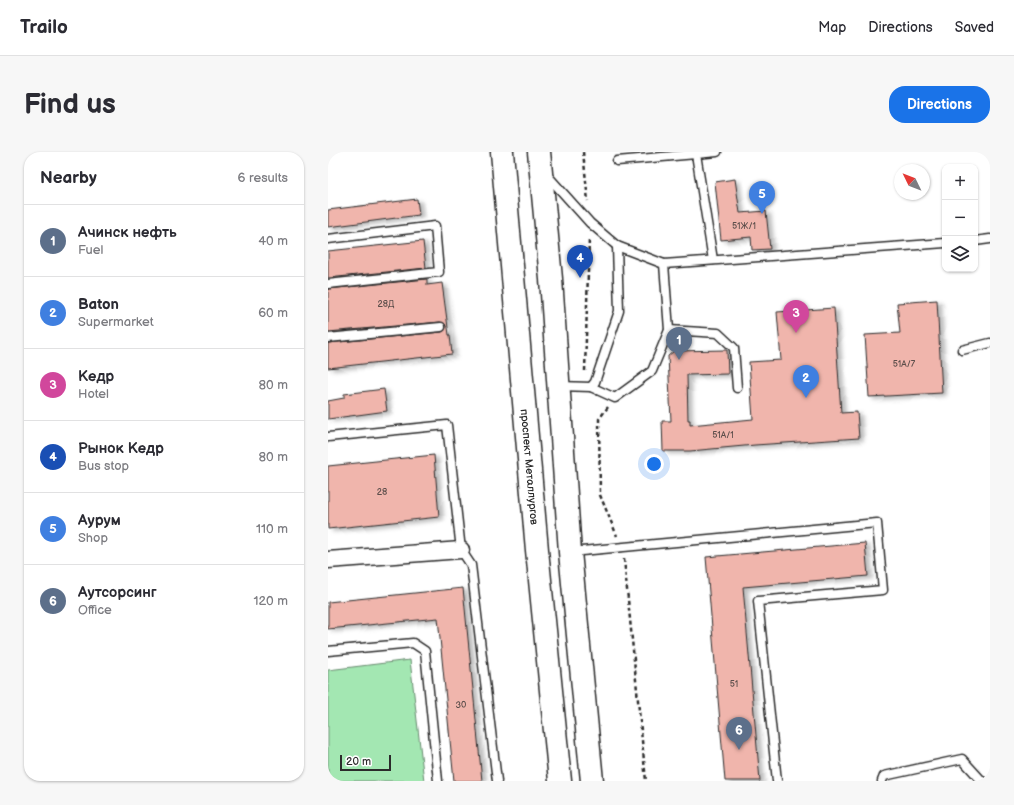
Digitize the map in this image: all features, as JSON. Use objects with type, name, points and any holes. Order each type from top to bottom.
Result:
[{"type":"main road","name":"проспект Металлургов","points":[[502,152],[537,550],[560,781]]},
{"type":"main road","points":[[540,160],[551,279],[570,552],[592,781]]},
{"type":"street","points":[[328,560],[460,550]]},
{"type":"lane","points":[[617,161],[717,152]]},
{"type":"lane","points":[[696,154],[713,260]]},
{"type":"lane","points":[[540,160],[590,223],[617,246],[664,264],[942,243]]},
{"type":"lane","points":[[328,239],[435,226],[439,272],[328,284]]},
{"type":"lane","points":[[978,241],[990,240]]},
{"type":"lane","points":[[593,384],[619,311],[617,246]]},
{"type":"lane","points":[[558,386],[593,384],[615,398],[652,371],[669,330],[664,264]]},
{"type":"lane","points":[[328,338],[441,327]]},
{"type":"lane","points":[[669,330],[718,333],[734,348],[737,388]]},
{"type":"lane","points":[[962,350],[990,343]]},
{"type":"lane","points":[[328,436],[447,425],[460,550],[471,565],[497,781]]},
{"type":"lane","points":[[570,552],[877,523],[883,590],[758,601],[777,781]]},
{"type":"lane","points":[[328,651],[413,643],[425,652],[438,781]]},
{"type":"lane","points":[[882,781],[884,776],[962,758],[982,781]]},
{"type":"path","points":[[583,152],[590,223],[584,371],[593,384]]},
{"type":"path","points":[[615,398],[599,419],[600,496],[622,548],[646,781]]},
{"type":"green space","points":[[410,660],[424,781],[328,781],[328,670]]},
{"type":"building","points":[[735,179],[740,213],[766,211],[770,249],[752,250],[751,237],[721,240],[715,182]]},
{"type":"building","points":[[417,199],[419,215],[328,227],[328,210]]},
{"type":"building","points":[[423,241],[426,268],[328,278],[328,251]]},
{"type":"building","points":[[427,279],[427,285],[442,283],[452,354],[328,368],[328,343],[442,332],[446,327],[445,324],[440,322],[328,332],[328,289]]},
{"type":"building","points":[[937,300],[942,393],[869,397],[865,335],[900,333],[897,303]]},
{"type":"building","points":[[834,308],[841,413],[857,412],[859,438],[690,451],[663,451],[662,421],[671,421],[668,356],[674,351],[727,350],[728,374],[687,375],[688,420],[690,420],[690,425],[753,419],[749,362],[781,360],[777,312]]},
{"type":"building","points":[[384,389],[387,411],[328,419],[328,401],[344,398],[344,394]]},
{"type":"building","points":[[434,455],[439,517],[328,529],[328,466]]},
{"type":"building","points":[[865,543],[868,576],[743,587],[760,781],[725,781],[706,557]]},
{"type":"building","points":[[463,588],[482,781],[454,781],[438,618],[328,629],[328,602]]},
{"type":"place","name":"Аурум","points":[[762,214]]},
{"type":"place","name":"Рынок Кедр","points":[[580,278]]},
{"type":"place","name":"Кедр","points":[[796,333]]},
{"type":"place","name":"Ачинск нефть","points":[[679,360]]},
{"type":"place","name":"Baton","points":[[806,398]]},
{"type":"place","name":"Аутсорсинг","points":[[739,750]]}]
